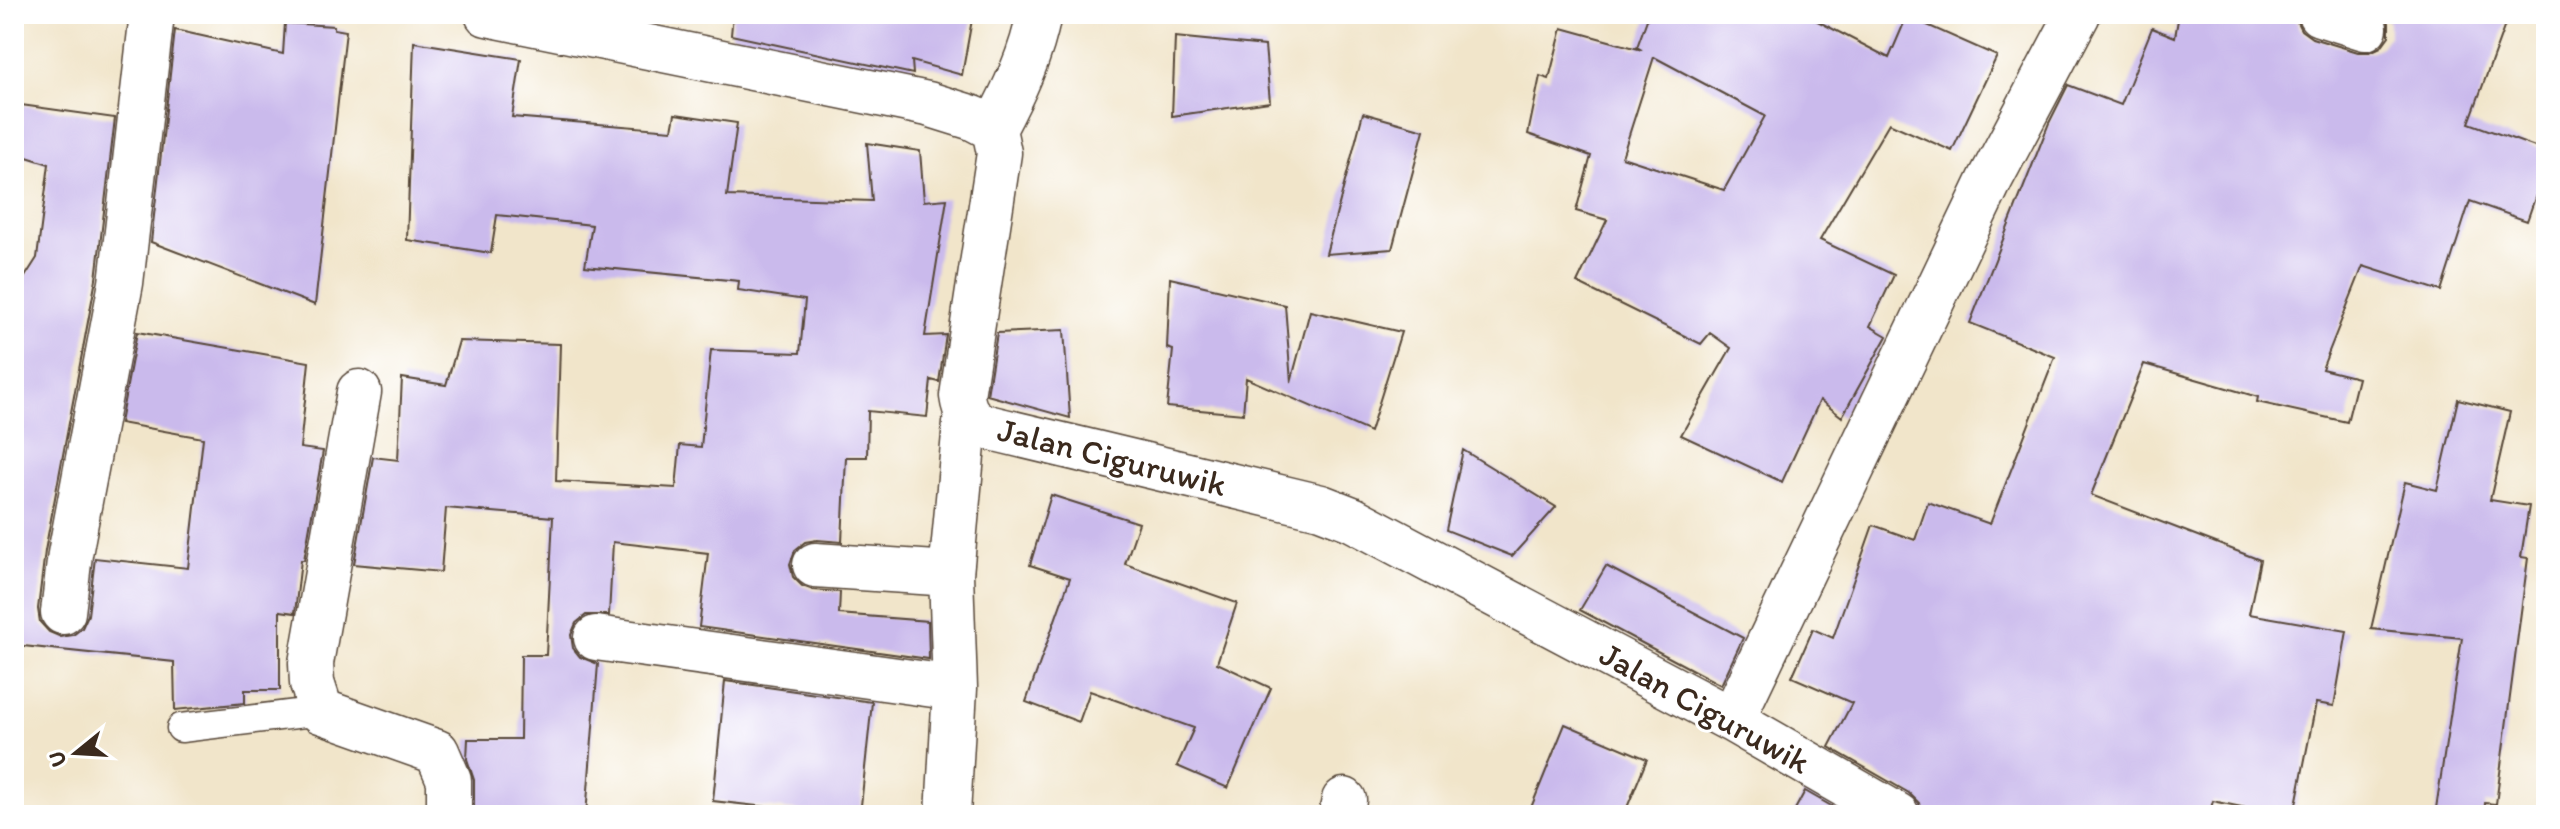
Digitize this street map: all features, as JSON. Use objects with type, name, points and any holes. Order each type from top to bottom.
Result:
[{"type":"street","points":[[63,612],[70,554],[121,283],[152,14]]},
{"type":"street","points":[[487,14],[928,104],[973,118],[994,129],[1013,92],[1039,14]]},
{"type":"street","points":[[1732,720],[1991,178],[2078,14]]},
{"type":"street","points":[[2320,14],[2365,28]]},
{"type":"street","name":"Jalan Ciguruwik","points":[[994,129],[999,153],[962,396],[966,413],[973,421],[983,426],[1337,512],[1732,720],[1897,815]]},
{"type":"street","points":[[359,392],[311,663],[312,683],[321,711],[437,752],[449,780],[449,815]]},
{"type":"street","points":[[948,815],[955,688],[951,574],[966,413]]},
{"type":"street","points":[[815,565],[951,574]]},
{"type":"street","points":[[596,638],[955,688]]},
{"type":"lane","points":[[181,728],[321,711]]},
{"type":"building","points":[[733,14],[973,14],[962,75],[912,61],[913,74],[731,35]]},
{"type":"building","points":[[1649,14],[1804,14],[1889,58],[1907,16],[1997,56],[1952,151],[1889,123],[1820,240],[1894,275],[1870,326],[1887,336],[1842,417],[1820,400],[1782,482],[1681,435],[1731,348],[1710,333],[1701,344],[1577,283],[1607,220],[1576,211],[1591,156],[1528,134],[1540,76],[1549,79],[1562,28],[1642,50],[1637,47]],"holes":[[[1654,57],[1765,116],[1724,190],[1622,157]]]},
{"type":"building","points":[[2179,14],[2296,14],[2301,30],[2312,38],[2358,52],[2370,52],[2381,47],[2389,36],[2385,14],[2509,14],[2469,123],[2546,151],[2546,166],[2527,221],[2470,201],[2441,291],[2363,266],[2322,369],[2358,378],[2347,422],[2257,402],[2258,397],[2144,364],[2091,495],[2260,560],[2249,614],[2347,631],[2334,706],[2316,703],[2294,815],[2279,815],[2213,801],[2209,815],[1922,815],[1919,803],[1909,793],[1829,747],[1852,703],[1792,677],[1813,629],[1833,638],[1873,525],[1915,540],[1928,502],[1990,524],[2055,357],[1970,323],[2049,123],[2068,85],[2121,105],[2152,28],[2175,37]]},
{"type":"building","points":[[285,23],[334,26],[334,29],[346,31],[315,305],[151,242],[175,30],[283,54]]},
{"type":"building","points":[[1175,37],[1265,46],[1270,102],[1172,116]]},
{"type":"building","points":[[414,42],[521,59],[512,117],[672,130],[675,114],[737,123],[727,196],[872,201],[867,143],[920,151],[924,201],[947,199],[925,336],[946,335],[939,382],[931,380],[927,417],[868,411],[867,457],[846,457],[842,542],[805,542],[795,550],[790,564],[793,577],[802,586],[840,592],[839,614],[928,621],[929,659],[699,627],[708,553],[613,542],[609,615],[586,615],[576,623],[571,635],[573,648],[580,657],[598,664],[586,815],[474,815],[474,780],[467,759],[468,739],[520,739],[521,655],[546,655],[553,517],[446,508],[441,572],[354,564],[373,457],[398,460],[402,378],[446,385],[459,341],[560,344],[556,481],[676,488],[680,445],[701,447],[711,350],[800,353],[805,300],[738,290],[739,281],[585,266],[592,225],[497,215],[491,253],[407,240]]},
{"type":"building","points":[[14,104],[115,118],[96,279],[45,551],[38,609],[40,622],[49,632],[61,637],[73,635],[82,628],[88,615],[95,558],[188,568],[203,438],[120,423],[137,332],[309,362],[300,448],[323,451],[304,560],[301,560],[295,613],[280,611],[280,690],[245,690],[245,703],[175,710],[174,662],[14,645],[14,294],[37,258],[49,164],[14,153]]},
{"type":"building","points":[[1363,113],[1424,130],[1392,249],[1326,254]]},
{"type":"building","points":[[1170,278],[1285,305],[1291,382],[1310,311],[1401,332],[1370,432],[1246,378],[1243,414],[1167,407],[1173,350],[1167,348]]},
{"type":"building","points":[[1064,330],[1070,418],[987,395],[997,333]]},
{"type":"building","points":[[2458,399],[2510,412],[2490,500],[2529,506],[2521,557],[2528,558],[2496,804],[2485,803],[2484,815],[2435,815],[2462,638],[2371,629],[2405,482],[2437,490]]},
{"type":"building","points":[[1463,450],[1556,507],[1512,556],[1446,530]]},
{"type":"building","points":[[1051,495],[1139,523],[1125,564],[1237,603],[1217,663],[1271,688],[1228,788],[1177,766],[1194,728],[1090,691],[1079,722],[1026,702],[1070,578],[1030,565]]},
{"type":"building","points":[[1606,566],[1743,638],[1721,685],[1580,610]]},
{"type":"building","points":[[725,681],[872,702],[860,815],[713,801]]},
{"type":"building","points":[[1565,724],[1647,759],[1624,815],[1528,815]]},
{"type":"building","points":[[1805,791],[1847,815],[1792,815]]}]
